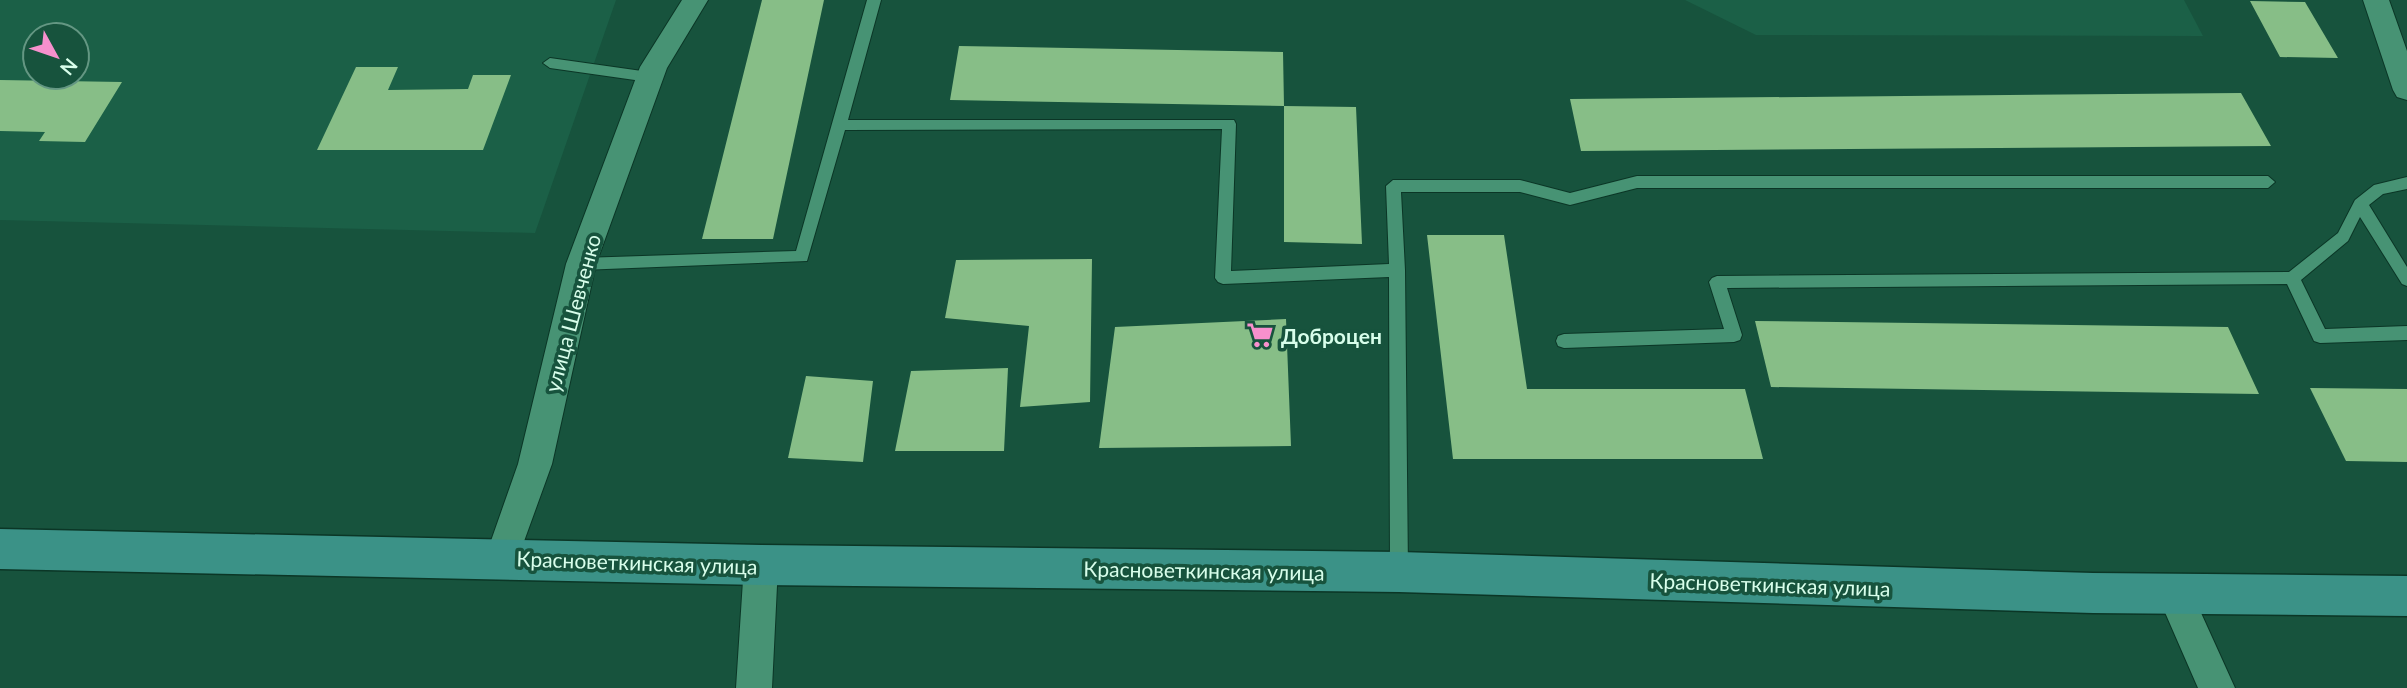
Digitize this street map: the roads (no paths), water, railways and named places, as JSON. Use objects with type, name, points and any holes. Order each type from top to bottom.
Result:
[{"type":"main road","name":"Красноветкинская улица","points":[[0,549],[761,565],[1399,572],[2175,594],[2407,596]]},
{"type":"street","name":"улица Шевченко","points":[[502,558],[535,464],[581,264],[649,77],[695,0]]},
{"type":"street","points":[[2376,0],[2407,90]]},
{"type":"street","points":[[754,688],[761,565]]},
{"type":"street","points":[[2175,594],[2217,688]]},
{"type":"lane","points":[[581,264],[802,257],[874,0]]},
{"type":"lane","points":[[550,62],[649,77]]},
{"type":"lane","points":[[841,125],[1229,124],[1223,278],[1397,270]]},
{"type":"lane","points":[[1399,572],[1397,270],[1393,186],[1520,186],[1570,200],[1637,182],[2269,182]]},
{"type":"lane","points":[[1564,341],[1734,335],[1717,282],[2292,278],[2343,237],[2360,204],[2379,189],[2407,183]]},
{"type":"lane","points":[[2360,204],[2407,280]]},
{"type":"lane","points":[[2292,278],[2320,336],[2407,333]]},
{"type":"place","name":"Доброцен","points":[[1260,335]]}]
